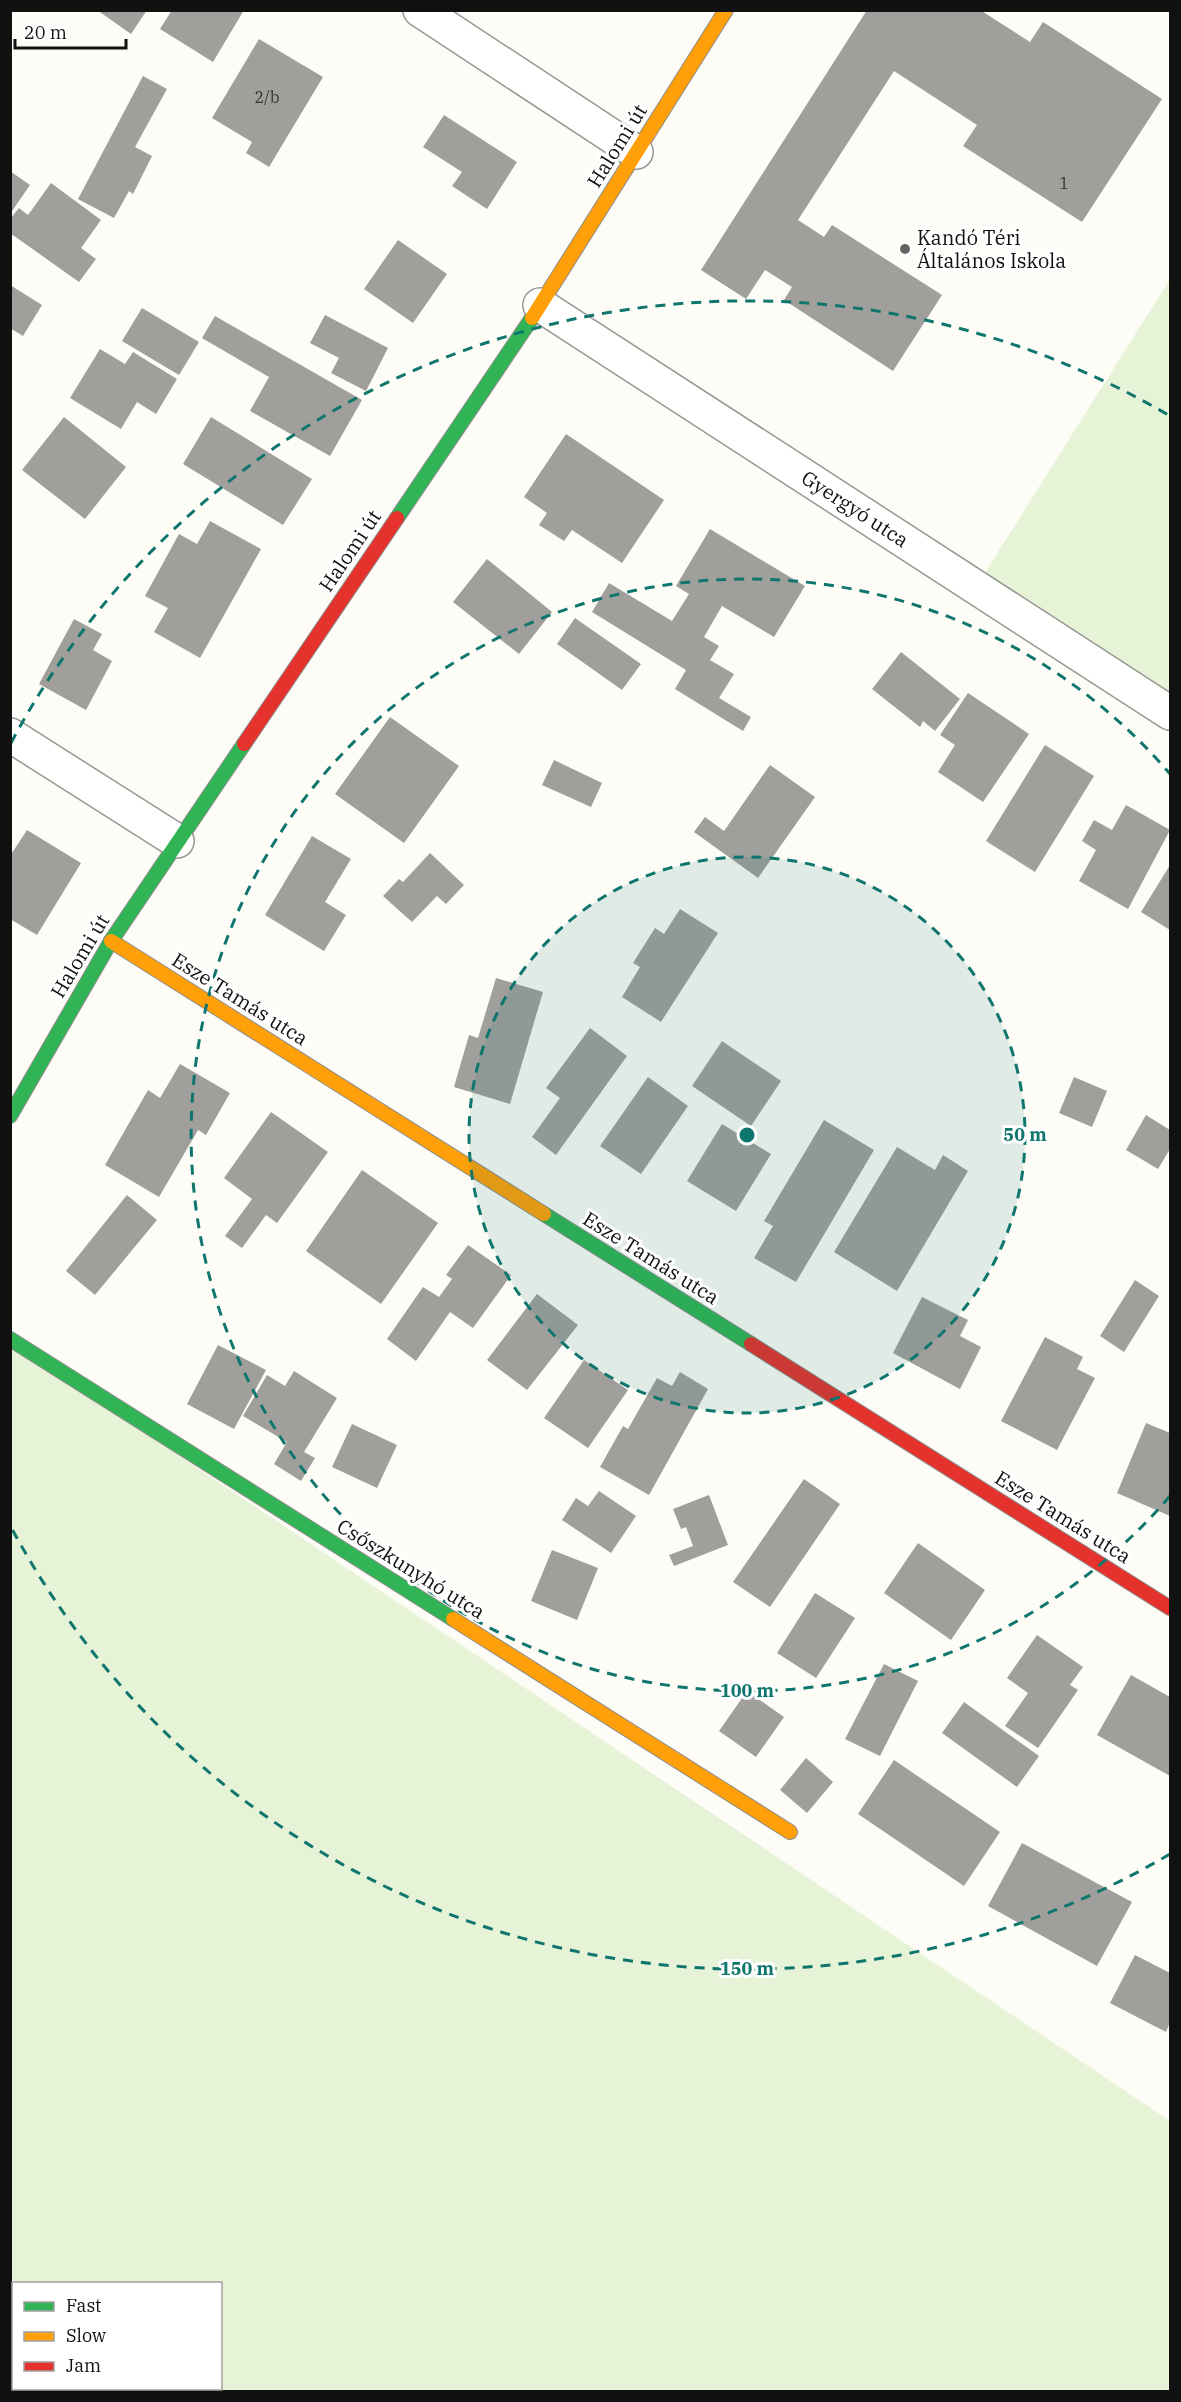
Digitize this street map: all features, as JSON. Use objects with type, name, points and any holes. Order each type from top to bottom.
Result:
[{"type":"street","points":[[420,10],[636,152]]},
{"type":"street","name":"Halomi út","points":[[10,1116],[111,941],[540,305],[726,10]]},
{"type":"street","name":"Gyergyó utca","points":[[540,305],[1170,713]]},
{"type":"street","points":[[10,735],[177,841]]},
{"type":"street","name":"Esze Tamás utca","points":[[111,941],[1170,1608]]},
{"type":"street","name":"Csőszkunyhó utca","points":[[10,1339],[790,1832]]},
{"type":"green space","points":[[1170,279],[1170,713],[976,587]]},
{"type":"green space","points":[[10,1342],[1170,2121],[1170,2391],[11,2391]]},
{"type":"building","points":[[97,10],[147,10],[131,34]]},
{"type":"building","points":[[172,10],[244,10],[213,62],[160,29]]},
{"type":"building","points":[[867,10],[980,10],[1030,42],[1043,22],[1162,99],[1082,222],[963,146],[977,125],[894,71],[798,220],[824,237],[832,225],[942,295],[893,371],[784,300],[792,287],[765,270],[746,299],[701,270]]},
{"type":"building","points":[[259,39],[323,77],[269,167],[246,153],[252,142],[212,118]]},
{"type":"building","points":[[143,76],[167,89],[135,147],[152,156],[133,194],[129,191],[114,218],[78,199]]},
{"type":"building","points":[[444,115],[517,162],[487,209],[452,186],[462,172],[423,147]]},
{"type":"building","points":[[10,171],[30,185],[10,214]]},
{"type":"building","points":[[51,183],[101,220],[81,248],[96,259],[79,282],[10,233],[10,219],[19,208],[28,215]]},
{"type":"building","points":[[398,240],[447,274],[413,323],[364,289]]},
{"type":"building","points":[[10,285],[42,305],[23,336],[10,328]]},
{"type":"building","points":[[142,308],[199,342],[179,375],[122,341]]},
{"type":"building","points":[[325,315],[388,348],[366,391],[331,373],[339,358],[310,343]]},
{"type":"building","points":[[215,316],[362,400],[330,456],[250,411],[269,377],[202,338]]},
{"type":"building","points":[[100,349],[125,364],[133,352],[177,379],[156,414],[137,402],[121,429],[70,398]]},
{"type":"building","points":[[64,417],[126,467],[85,519],[22,470]]},
{"type":"building","points":[[211,417],[312,479],[283,525],[183,464]]},
{"type":"building","points":[[566,434],[664,500],[622,563],[572,530],[564,541],[539,525],[547,513],[524,497]]},
{"type":"building","points":[[210,521],[261,549],[200,658],[154,632],[168,608],[145,596],[179,534],[197,544]]},
{"type":"building","points":[[710,529],[805,586],[774,637],[722,606],[704,637],[719,646],[710,660],[734,674],[719,698],[751,717],[743,731],[675,689],[686,670],[592,612],[609,583],[672,621],[689,594],[676,586]]},
{"type":"building","points":[[487,559],[552,612],[519,654],[453,602]]},
{"type":"building","points":[[575,618],[641,664],[622,690],[557,644]]},
{"type":"building","points":[[74,619],[102,634],[93,650],[112,661],[86,710],[39,684]]},
{"type":"building","points":[[901,652],[960,699],[935,731],[923,721],[920,727],[872,689]]},
{"type":"building","points":[[968,693],[1029,734],[983,802],[938,772],[955,745],[940,735]]},
{"type":"building","points":[[390,717],[459,766],[404,843],[335,794]]},
{"type":"building","points":[[1045,745],[1094,776],[1035,872],[986,841]]},
{"type":"building","points":[[554,760],[602,783],[591,807],[542,785]]},
{"type":"building","points":[[770,765],[815,797],[758,878],[694,832],[705,817],[724,831]]},
{"type":"building","points":[[1126,805],[1170,830],[1128,909],[1079,881],[1096,850],[1082,841],[1094,820],[1112,830]]},
{"type":"building","points":[[27,830],[81,863],[37,935],[10,919],[10,856]]},
{"type":"building","points":[[312,836],[351,859],[325,902],[346,915],[324,951],[265,915]]},
{"type":"building","points":[[430,853],[464,885],[446,904],[437,896],[412,922],[383,896],[399,879],[403,882]]},
{"type":"building","points":[[1170,865],[1170,930],[1141,912]]},
{"type":"building","points":[[680,909],[718,933],[661,1022],[622,997],[640,967],[633,963],[655,928],[664,934]]},
{"type":"building","points":[[496,978],[543,992],[510,1104],[454,1087],[469,1035],[478,1038]]},
{"type":"building","points":[[590,1028],[627,1056],[556,1155],[532,1137],[560,1098],[546,1088]]},
{"type":"building","points":[[722,1041],[781,1081],[751,1126],[692,1086]]},
{"type":"building","points":[[180,1064],[230,1093],[206,1135],[198,1130],[159,1197],[105,1165],[148,1090],[160,1098]]},
{"type":"building","points":[[648,1077],[688,1106],[641,1174],[600,1146]]},
{"type":"building","points":[[1074,1077],[1107,1091],[1092,1127],[1059,1113]]},
{"type":"building","points":[[271,1112],[328,1152],[277,1223],[266,1215],[242,1248],[225,1236],[252,1199],[224,1178]]},
{"type":"building","points":[[1146,1115],[1170,1130],[1170,1149],[1158,1169],[1126,1150]]},
{"type":"building","points":[[824,1120],[874,1150],[796,1282],[754,1258],[773,1226],[764,1221]]},
{"type":"building","points":[[722,1124],[771,1154],[736,1211],[687,1181]]},
{"type":"building","points":[[897,1147],[935,1170],[943,1155],[968,1171],[897,1291],[834,1252]]},
{"type":"building","points":[[362,1170],[438,1223],[381,1304],[306,1251]]},
{"type":"building","points":[[127,1195],[157,1220],[95,1295],[66,1271]]},
{"type":"building","points":[[468,1245],[511,1275],[473,1328],[450,1312],[416,1361],[387,1339],[423,1287],[439,1297],[452,1279],[446,1275]]},
{"type":"building","points":[[1135,1280],[1159,1296],[1124,1352],[1100,1336]]},
{"type":"building","points":[[537,1294],[578,1325],[527,1390],[487,1360]]},
{"type":"building","points":[[922,1297],[968,1320],[960,1336],[981,1347],[960,1389],[893,1353]]},
{"type":"building","points":[[1045,1337],[1083,1357],[1077,1369],[1095,1378],[1057,1450],[1001,1421]]},
{"type":"building","points":[[218,1345],[266,1370],[234,1429],[187,1404]]},
{"type":"building","points":[[584,1360],[628,1390],[588,1448],[544,1418]]},
{"type":"building","points":[[294,1371],[337,1398],[304,1452],[315,1458],[301,1481],[274,1464],[287,1442],[243,1416],[267,1375],[285,1386]]},
{"type":"building","points":[[680,1372],[708,1389],[649,1495],[600,1467],[623,1426],[628,1429],[657,1378],[672,1386]]},
{"type":"building","points":[[1146,1423],[1170,1433],[1170,1516],[1117,1493]]},
{"type":"building","points":[[352,1424],[397,1445],[377,1488],[332,1467]]},
{"type":"building","points":[[804,1479],[840,1504],[770,1607],[733,1582]]},
{"type":"building","points":[[599,1491],[636,1516],[611,1553],[562,1520],[576,1498],[588,1506]]},
{"type":"building","points":[[709,1495],[728,1545],[674,1566],[669,1555],[693,1546],[686,1527],[681,1529],[673,1509]]},
{"type":"building","points":[[918,1543],[985,1590],[951,1640],[884,1593]]},
{"type":"building","points":[[552,1550],[598,1568],[577,1620],[531,1601]]},
{"type":"building","points":[[815,1593],[855,1618],[816,1678],[777,1653]]},
{"type":"building","points":[[1037,1635],[1083,1667],[1070,1685],[1078,1690],[1038,1748],[1005,1726],[1028,1693],[1007,1678]]},
{"type":"building","points":[[884,1664],[918,1681],[880,1756],[845,1739]]},
{"type":"building","points":[[1131,1675],[1170,1697],[1170,1776],[1097,1735]]},
{"type":"building","points":[[747,1691],[784,1717],[756,1757],[719,1731]]},
{"type":"building","points":[[964,1702],[1039,1756],[1017,1787],[942,1733]]},
{"type":"building","points":[[806,1758],[833,1782],[807,1813],[780,1790]]},
{"type":"building","points":[[894,1760],[1000,1832],[964,1886],[858,1814]]},
{"type":"building","points":[[1022,1843],[1132,1902],[1097,1966],[988,1906]]},
{"type":"building","points":[[1135,1955],[1170,1973],[1170,2022],[1166,2032],[1110,2003]]},
{"type":"traffic: fast","points":[[397,518],[532,318]]},
{"type":"traffic: fast","points":[[10,1116],[111,941],[244,744]]},
{"type":"traffic: fast","points":[[544,1214],[751,1344]]},
{"type":"traffic: fast","points":[[10,1339],[453,1619]]},
{"type":"traffic: slow","points":[[532,318],[726,10]]},
{"type":"traffic: slow","points":[[111,941],[544,1214]]},
{"type":"traffic: slow","points":[[453,1619],[790,1832]]},
{"type":"traffic: jam","points":[[244,744],[397,518]]},
{"type":"traffic: jam","points":[[751,1344],[1170,1608]]},
{"type":"place","name":"Kandó Téri Általános Iskola","points":[[905,249]]}]
